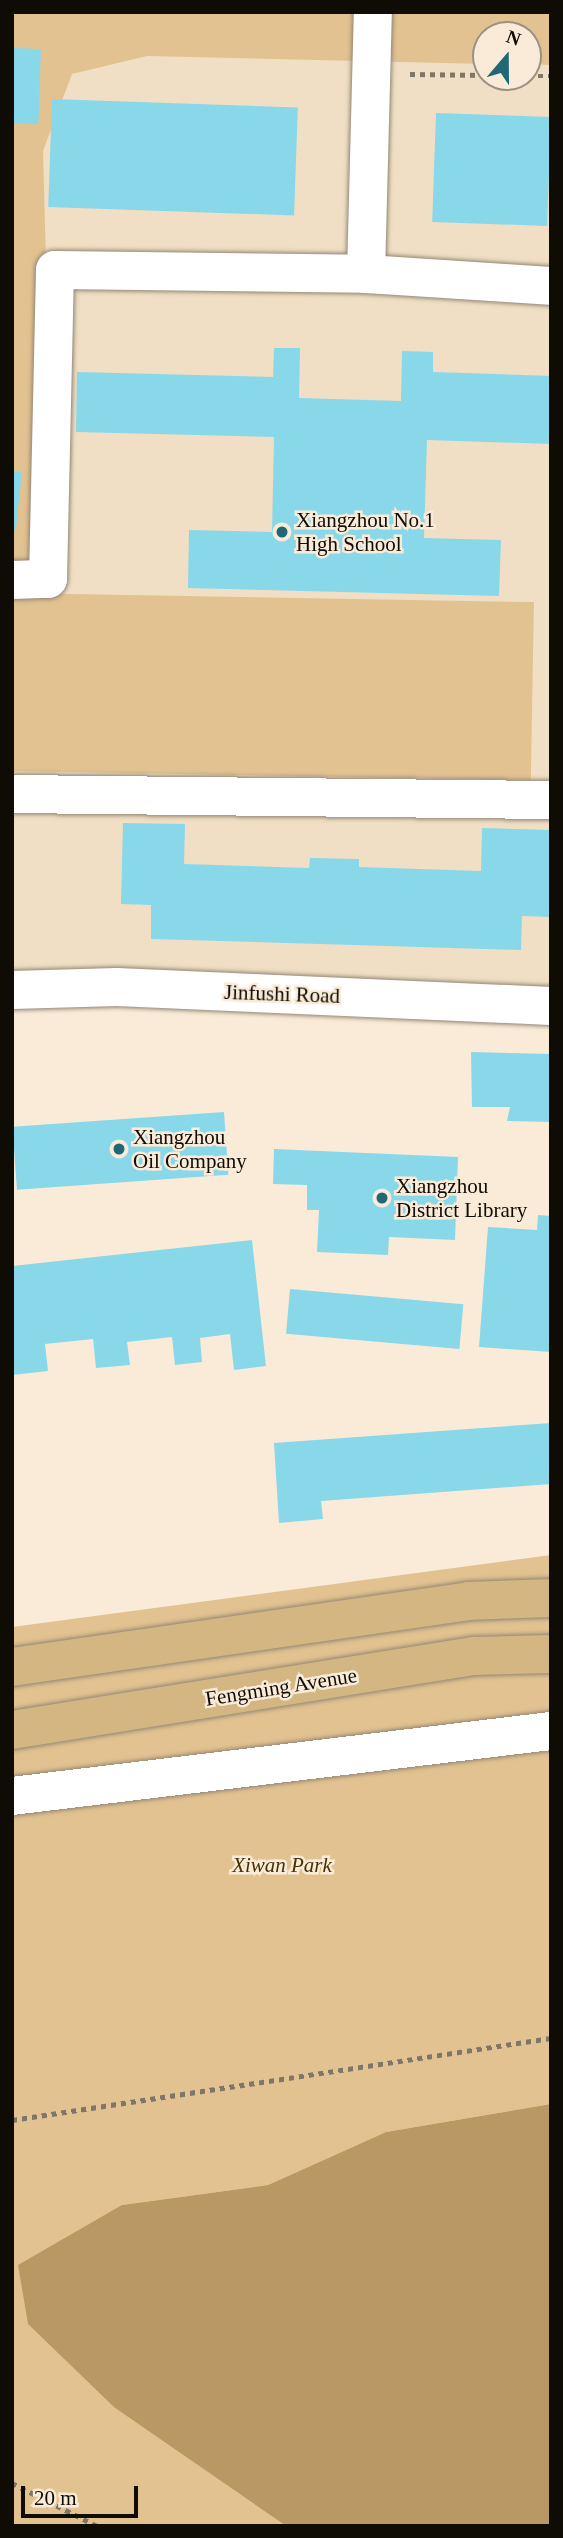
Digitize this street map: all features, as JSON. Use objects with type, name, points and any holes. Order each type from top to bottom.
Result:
[{"type":"main road","points":[[12,1667],[468,1601],[551,1598]]},
{"type":"main road","name":"Fengming Avenue","points":[[12,1730],[475,1656],[551,1654]]},
{"type":"street","points":[[366,274],[373,12]]},
{"type":"street","points":[[12,580],[48,579],[55,270],[366,274],[551,286]]},
{"type":"street","points":[[12,794],[551,800]]},
{"type":"street","name":"Jinfushi Road","points":[[12,990],[117,987],[551,1006]]},
{"type":"street","points":[[12,1796],[551,1731]]},
{"type":"path","points":[[371,73],[472,75]]},
{"type":"path","points":[[12,2120],[551,2038]]},
{"type":"path","points":[[12,2483],[97,2526]]},
{"type":"shaded area","name":"Xiangzhou No.1 High School","points":[[12,12],[551,12],[551,1006],[12,990]]},
{"type":"shaded area","points":[[551,2104],[551,2526],[286,2526],[115,2408],[28,2324],[18,2265],[122,2205],[268,2185],[386,2132]]},
{"type":"green space","points":[[12,12],[551,12],[551,65],[542,65],[542,21],[472,21],[472,64],[147,56],[72,74],[43,151],[47,298],[41,544],[25,566],[12,567]]},
{"type":"green space","points":[[12,593],[534,602],[531,780],[12,771]]},
{"type":"green space","name":"Xiwan Park","points":[[551,1555],[551,2104],[386,2132],[268,2185],[122,2205],[115,2408],[286,2526],[12,2526],[12,1627]]},
{"type":"building","points":[[12,48],[41,49],[38,124],[12,123]]},
{"type":"building","points":[[52,99],[298,108],[294,216],[48,207]]},
{"type":"building","points":[[436,113],[551,117],[547,226],[432,222]]},
{"type":"building","points":[[274,348],[300,348],[299,398],[401,401],[402,351],[433,352],[433,372],[551,376],[551,444],[427,440],[424,538],[501,540],[499,596],[188,588],[189,530],[272,532],[274,437],[76,432],[77,372],[273,377]]},
{"type":"building","points":[[12,471],[22,472],[16,531],[12,530]]},
{"type":"building","points":[[123,823],[185,824],[184,864],[309,868],[310,858],[359,859],[359,867],[481,871],[482,828],[551,830],[551,917],[522,916],[521,950],[151,939],[151,905],[121,904]]},
{"type":"building","points":[[471,1052],[551,1054],[551,1122],[507,1121],[510,1107],[472,1107]]},
{"type":"building","name":"Xiangzhou Oil Company","points":[[224,1112],[228,1175],[17,1190],[13,1127]]},
{"type":"building","name":"Xiangzhou District Library","points":[[274,1149],[458,1157],[455,1240],[389,1237],[388,1255],[317,1252],[319,1210],[307,1210],[307,1185],[273,1184]]},
{"type":"building","points":[[538,1215],[551,1216],[551,1352],[479,1347],[488,1227],[537,1230]]},
{"type":"building","points":[[252,1240],[266,1366],[234,1370],[230,1334],[200,1338],[202,1362],[175,1365],[172,1337],[127,1342],[130,1365],[96,1368],[93,1339],[45,1344],[48,1371],[12,1375],[12,1266]]},
{"type":"building","points":[[290,1289],[463,1304],[459,1349],[286,1334]]},
{"type":"building","points":[[551,1423],[551,1484],[321,1501],[323,1519],[279,1523],[274,1443]]},
{"type":"place","name":"Xiangzhou No.1 High School","points":[[282,532]]},
{"type":"place","name":"Xiangzhou Oil Company","points":[[119,1149]]},
{"type":"place","name":"Xiangzhou District Library","points":[[382,1198]]}]
